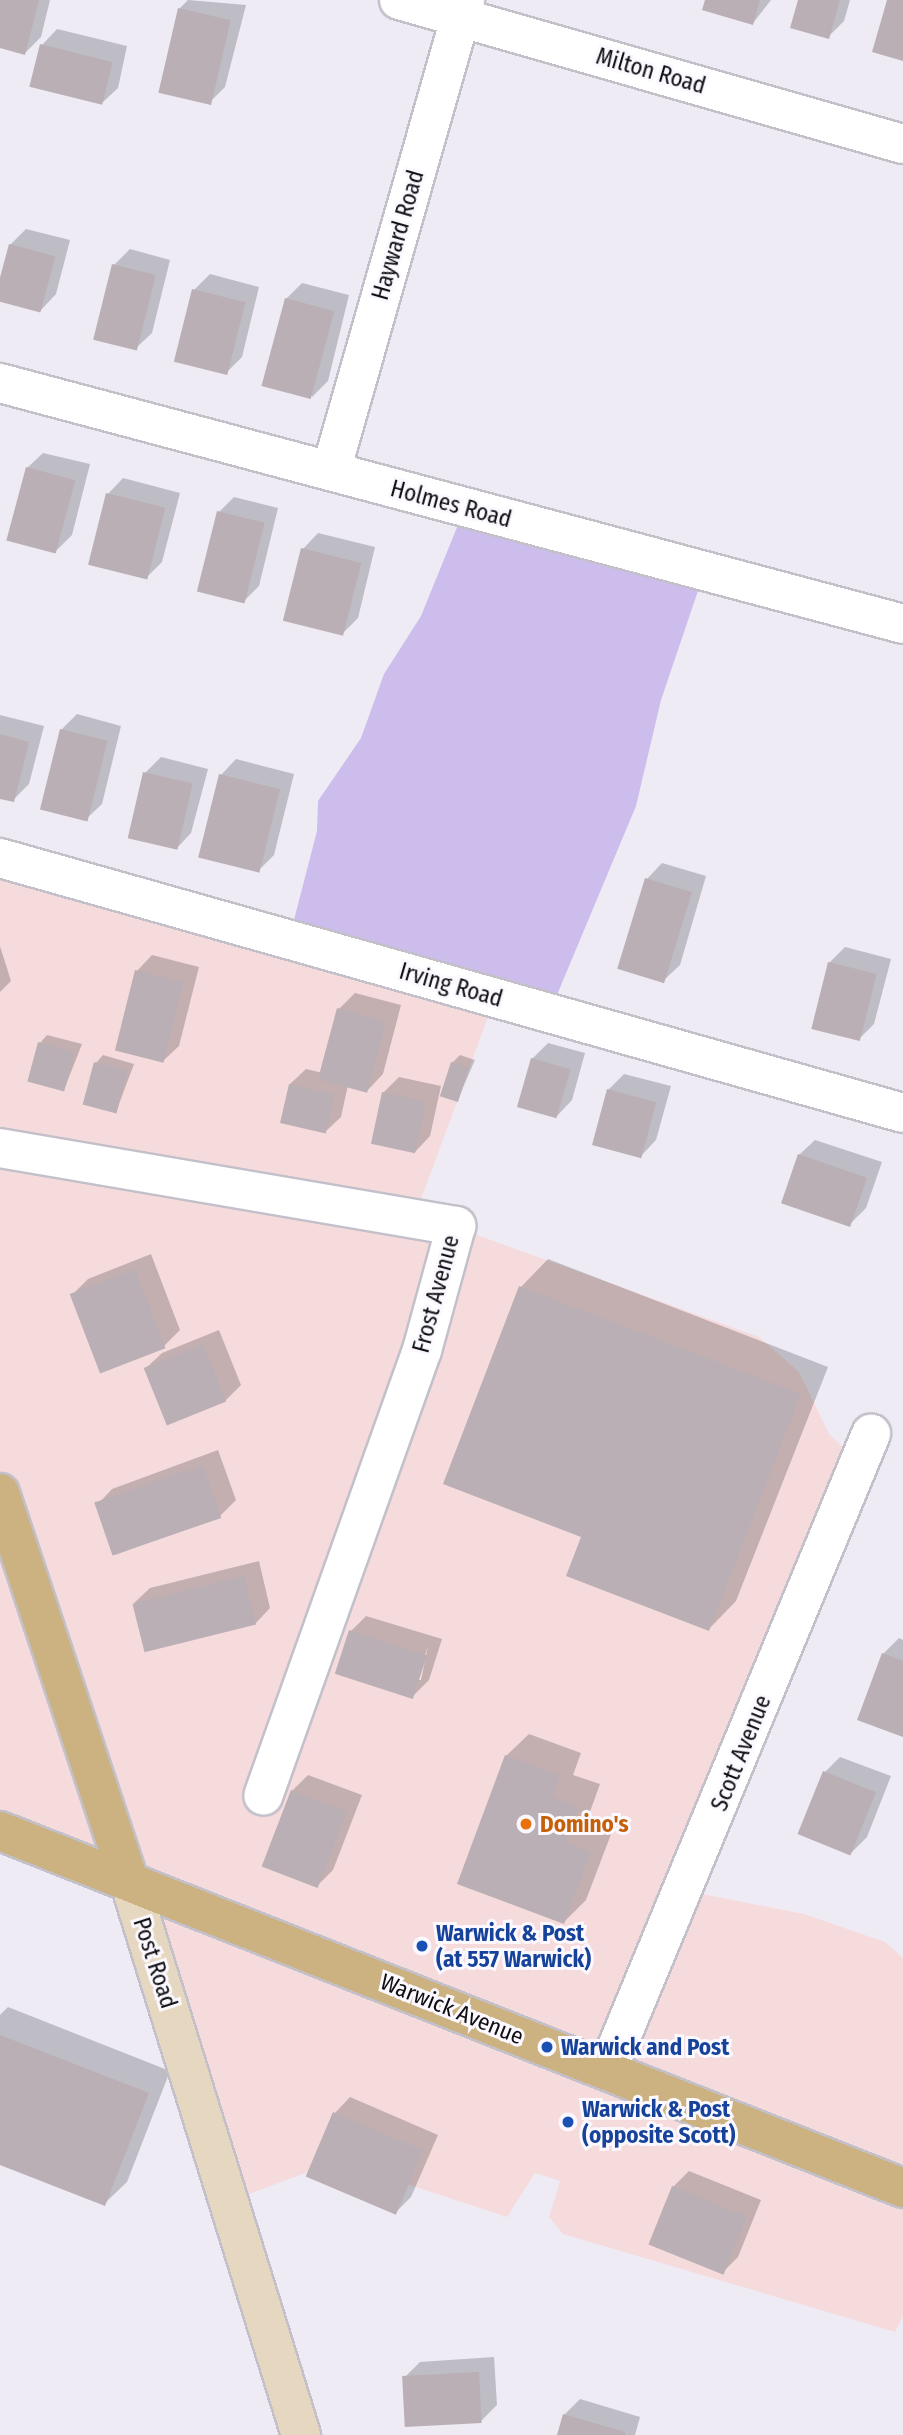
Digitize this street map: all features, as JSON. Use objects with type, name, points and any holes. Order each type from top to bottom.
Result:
[{"type":"main road","name":"Post Road","points":[[0,1493],[129,1880],[301,2435]]},
{"type":"main road","name":"Warwick Avenue","points":[[0,1830],[903,2188]]},
{"type":"street","name":"Milton Road","points":[[399,0],[463,8],[903,144]]},
{"type":"street","name":"Hayward Road","points":[[331,471],[463,8]]},
{"type":"street","name":"Holmes Road","points":[[0,383],[903,624]]},
{"type":"street","name":"Irving Road","points":[[0,858],[903,1113]]},
{"type":"street","name":"Frost Avenue","points":[[0,1148],[456,1226],[422,1350],[262,1796]]},
{"type":"street","name":"Scott Avenue","points":[[607,2071],[872,1434]]},
{"type":"shaded area","points":[[462,515],[703,576],[661,700],[636,806],[554,1002],[289,939],[317,831],[318,801],[361,738],[384,674],[421,616]]},
{"type":"shaded area","points":[[0,861],[494,1001],[416,1213],[759,1337],[799,1372],[829,1434],[860,1464],[687,1891],[804,1914],[885,1942],[903,1958],[903,2316],[895,2332],[563,2234],[549,2217],[560,2181],[535,2173],[507,2217],[337,2161],[236,2199],[133,1882],[0,1832]]},
{"type":"building","points":[[0,0],[39,0],[25,55],[0,48]]},
{"type":"building","points":[[705,0],[760,0],[753,25],[702,10]]},
{"type":"building","points":[[798,0],[840,0],[829,39],[790,28]]},
{"type":"building","points":[[887,0],[903,0],[903,61],[872,52]]},
{"type":"building","points":[[178,8],[231,20],[211,105],[158,93]]},
{"type":"building","points":[[40,44],[113,62],[102,105],[29,87]]},
{"type":"building","points":[[9,244],[55,256],[40,312],[0,302],[0,278]]},
{"type":"building","points":[[112,264],[156,275],[137,351],[93,340]]},
{"type":"building","points":[[192,289],[245,302],[227,375],[174,362]]},
{"type":"building","points":[[285,298],[334,311],[311,399],[261,386]]},
{"type":"building","points":[[26,467],[75,480],[56,554],[6,540]]},
{"type":"building","points":[[106,493],[165,508],[147,580],[88,565]]},
{"type":"building","points":[[217,511],[265,523],[244,603],[197,592]]},
{"type":"building","points":[[301,548],[361,563],[343,636],[283,621]]},
{"type":"building","points":[[60,729],[108,741],[87,821],[40,810]]},
{"type":"building","points":[[0,734],[29,742],[14,802],[0,799]]},
{"type":"building","points":[[143,772],[193,783],[177,850],[128,838]]},
{"type":"building","points":[[219,774],[280,789],[259,873],[198,857]]},
{"type":"building","points":[[645,878],[692,892],[664,983],[617,969]]},
{"type":"building","points":[[828,962],[877,974],[860,1041],[811,1029]]},
{"type":"building","points":[[135,970],[184,982],[163,1063],[115,1051]]},
{"type":"building","points":[[337,1008],[386,1021],[367,1093],[318,1079]]},
{"type":"building","points":[[38,1042],[75,1052],[64,1091],[27,1082]]},
{"type":"building","points":[[531,1058],[570,1069],[556,1118],[517,1107]]},
{"type":"building","points":[[94,1062],[128,1071],[116,1114],[83,1105]]},
{"type":"building","points":[[451,1062],[469,1068],[458,1102],[440,1096]]},
{"type":"building","points":[[289,1084],[335,1095],[326,1134],[280,1123]]},
{"type":"building","points":[[607,1089],[656,1102],[641,1158],[592,1145]]},
{"type":"building","points":[[382,1092],[426,1101],[415,1153],[371,1144]]},
{"type":"building","points":[[798,1154],[867,1178],[850,1227],[781,1203]]},
{"type":"building","points":[[135,1269],[165,1348],[100,1373],[70,1294]]},
{"type":"building","points":[[519,1286],[801,1394],[709,1631],[566,1576],[581,1537],[443,1484]]},
{"type":"building","points":[[203,1344],[226,1401],[167,1425],[144,1368]]},
{"type":"building","points":[[203,1465],[221,1518],[112,1555],[94,1502]]},
{"type":"building","points":[[244,1576],[256,1625],[145,1652],[132,1604]]},
{"type":"building","points":[[349,1630],[427,1655],[413,1699],[335,1674]]},
{"type":"building","points":[[882,1653],[903,1661],[903,1737],[857,1720]]},
{"type":"building","name":"Domino's","points":[[505,1755],[560,1775],[552,1797],[579,1807],[566,1842],[591,1852],[564,1924],[457,1884]]},
{"type":"building","points":[[823,1771],[876,1792],[850,1855],[798,1834]]},
{"type":"building","points":[[291,1790],[347,1812],[318,1888],[262,1867]]},
{"type":"building","points":[[0,2035],[149,2093],[105,2206],[0,2165]]},
{"type":"building","points":[[333,2112],[423,2150],[396,2215],[306,2176]]},
{"type":"building","points":[[672,2186],[747,2216],[724,2275],[648,2244]]},
{"type":"building","points":[[479,2372],[482,2423],[405,2427],[402,2376]]},
{"type":"building","points":[[563,2414],[625,2432],[625,2435],[557,2435]]},
{"type":"place","name":"Domino's","points":[[526,1824]]},
{"type":"place","name":"Warwick & Post (at 557 Warwick)","points":[[422,1946]]},
{"type":"place","name":"Warwick and Post","points":[[547,2047]]},
{"type":"place","name":"Warwick & Post (opposite Scott)","points":[[568,2122]]}]
